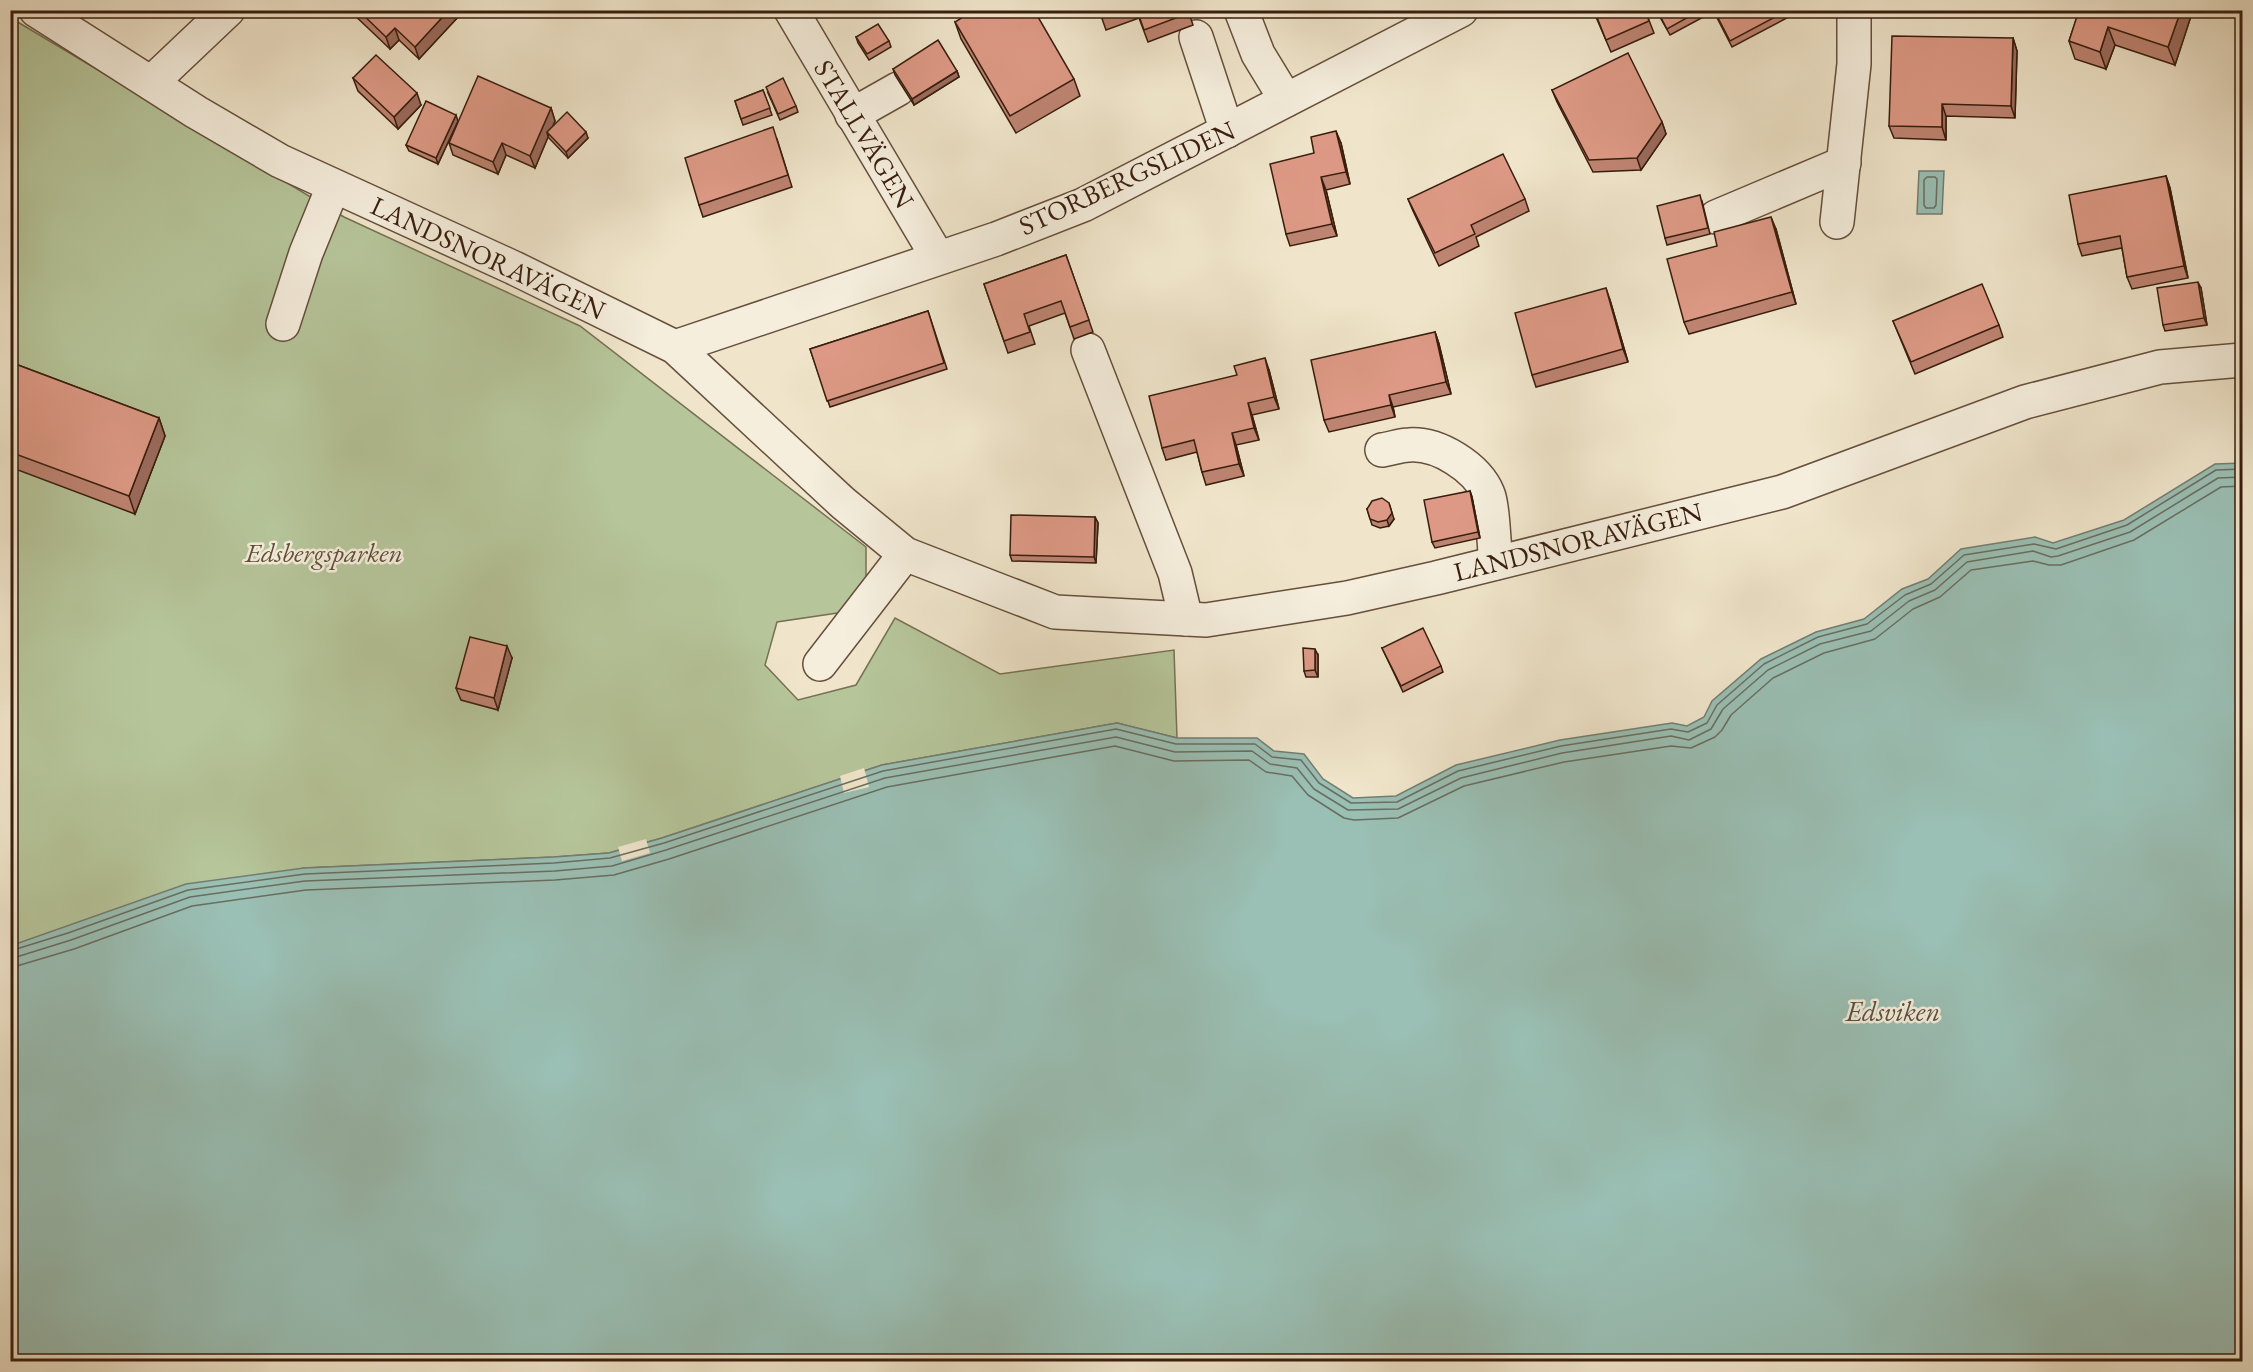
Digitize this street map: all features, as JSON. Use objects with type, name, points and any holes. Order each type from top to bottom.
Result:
[{"type":"street","name":"LANDSNORAVÄGEN","points":[[36,10],[196,112],[280,161],[514,268],[675,347],[843,503],[905,554],[1055,612],[1206,620],[1347,598],[1782,492],[2025,402],[2160,367],[2242,360]]},
{"type":"street","points":[[151,83],[228,10]]},
{"type":"street","name":"STALLVÄGEN","points":[[791,10],[938,258]]},
{"type":"street","points":[[1241,10],[1258,54],[1286,100]]},
{"type":"street","name":"STORBERGSLIDEN","points":[[675,347],[996,239],[1083,205],[1461,10]]},
{"type":"street","points":[[1837,222],[1854,64],[1854,10]]},
{"type":"street","points":[[1196,37],[1227,131]]},
{"type":"street","points":[[852,116],[897,89]]},
{"type":"street","points":[[1716,217],[1844,163]]},
{"type":"street","points":[[283,324],[306,254],[333,187]]},
{"type":"street","points":[[1088,350],[1175,573],[1186,619]]},
{"type":"street","points":[[1382,450],[1410,445],[1427,447],[1451,456],[1473,472],[1489,495],[1496,563]]},
{"type":"street","points":[[820,664],[905,554]]},
{"type":"green space","name":"Edsbergsparken","points":[[11,18],[344,217],[580,326],[866,547],[866,588],[851,611],[777,622],[765,665],[798,700],[856,685],[895,618],[1000,674],[1174,650],[1177,738],[1117,723],[882,765],[662,838],[609,853],[304,868],[66,928],[11,946]]},
{"type":"water","points":[[1919,171],[1944,171],[1942,214],[1917,214]]},
{"type":"water","name":"Edsviken","points":[[2242,463],[2242,1361],[11,1361],[10,946],[186,884],[304,868],[609,853],[662,838],[882,765],[1117,723],[1177,738],[1257,738],[1274,751],[1304,754],[1323,779],[1353,798],[1396,796],[1456,765],[1560,740],[1672,723],[1687,726],[1704,717],[1712,701],[1761,659],[1816,632],[1864,619],[1902,589],[1928,579],[1961,549],[2035,537],[2053,543],[2124,520],[2215,464]]},
{"type":"pier","points":[[864,768],[869,787],[844,793],[840,776]]},
{"type":"pier","points":[[646,839],[650,853],[622,861],[618,847]]},
{"type":"building","points":[[358,10],[449,10],[415,47],[395,28],[386,37]]},
{"type":"building","points":[[974,10],[1034,10],[1074,79],[1010,116],[955,22]]},
{"type":"building","points":[[1099,10],[1122,10],[1102,18]]},
{"type":"building","points":[[1137,10],[1188,10],[1189,13],[1144,30]]},
{"type":"building","points":[[1594,10],[1645,10],[1649,21],[1606,40]]},
{"type":"building","points":[[1657,10],[1701,10],[1667,29]]},
{"type":"building","points":[[1714,10],[1788,10],[1730,41]]},
{"type":"building","points":[[2079,10],[2181,10],[2168,47],[2108,27],[2100,52],[2069,41]]},
{"type":"building","points":[[878,24],[889,41],[867,54],[856,37]]},
{"type":"building","points":[[1892,36],[2013,38],[2011,106],[1942,104],[1942,127],[1889,126]]},
{"type":"building","points":[[938,40],[957,71],[912,99],[893,69]]},
{"type":"building","points":[[1628,53],[1662,122],[1637,158],[1589,160],[1552,90]]},
{"type":"building","points":[[376,55],[417,93],[394,117],[353,78]]},
{"type":"building","points":[[478,76],[551,108],[530,156],[502,143],[493,162],[449,143]]},
{"type":"building","points":[[783,78],[796,106],[778,114],[766,87]]},
{"type":"building","points":[[763,90],[770,108],[741,119],[735,101]]},
{"type":"building","points":[[426,101],[456,115],[436,158],[406,145]]},
{"type":"building","points":[[567,112],[586,132],[566,152],[547,132]]},
{"type":"building","points":[[773,127],[788,175],[699,205],[685,158]]},
{"type":"building","points":[[1336,131],[1346,172],[1321,177],[1332,224],[1286,234],[1270,164],[1314,153],[1311,137]]},
{"type":"building","points":[[1503,154],[1525,199],[1471,225],[1475,234],[1435,253],[1408,199]]},
{"type":"building","points":[[2166,176],[2184,266],[2127,277],[2120,236],[2078,244],[2069,195]]},
{"type":"building","points":[[1700,195],[1708,228],[1665,238],[1657,206]]},
{"type":"building","points":[[1771,217],[1792,292],[1684,322],[1667,259],[1717,246],[1714,232]]},
{"type":"building","points":[[1066,255],[1089,320],[1070,327],[1061,301],[1024,314],[1030,332],[1004,341],[984,284]]},
{"type":"building","points":[[2198,282],[2204,318],[2163,325],[2157,288]]},
{"type":"building","points":[[1982,284],[1999,325],[1911,362],[1893,321]]},
{"type":"building","points":[[1606,288],[1623,349],[1532,375],[1515,313]]},
{"type":"building","points":[[928,311],[944,363],[827,401],[810,349]]},
{"type":"building","points":[[1435,332],[1446,382],[1389,395],[1391,405],[1324,420],[1311,360]]},
{"type":"building","points":[[1265,358],[1274,397],[1248,403],[1254,428],[1232,433],[1239,464],[1202,472],[1194,440],[1162,448],[1149,396],[1237,375],[1234,366]]},
{"type":"building","points":[[10,362],[159,418],[129,496],[10,452]]},
{"type":"building","points":[[1470,491],[1478,532],[1432,542],[1424,500]]},
{"type":"building","points":[[1382,498],[1389,503],[1392,513],[1387,520],[1378,522],[1370,519],[1367,509],[1372,501]]},
{"type":"building","points":[[1011,515],[1095,517],[1094,557],[1010,555]]},
{"type":"building","points":[[1423,628],[1441,666],[1401,686],[1382,648]]},
{"type":"building","points":[[470,637],[507,646],[494,698],[456,688]]},
{"type":"building","points":[[1303,648],[1315,649],[1315,670],[1304,671]]}]
